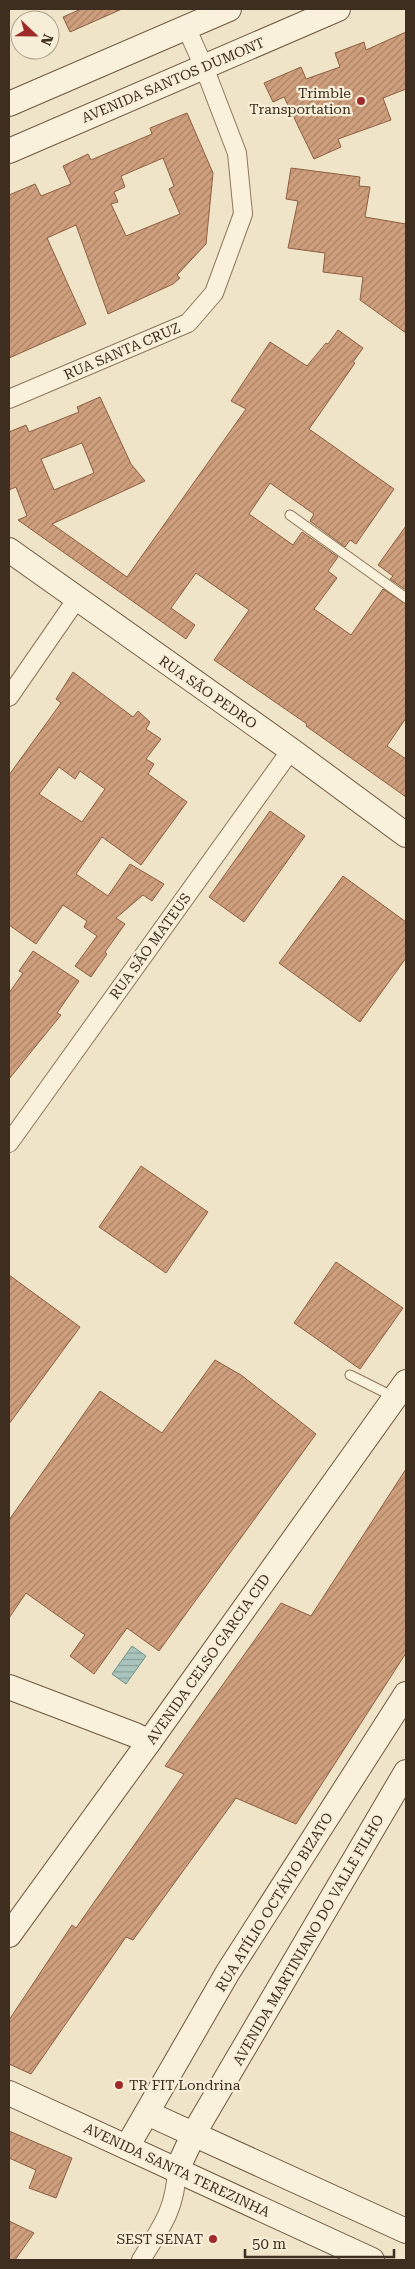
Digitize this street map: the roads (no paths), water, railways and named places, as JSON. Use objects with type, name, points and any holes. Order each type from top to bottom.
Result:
[{"type":"street","points":[[9,104],[229,9]]},
{"type":"street","name":"AVENIDA SANTOS DUMONT","points":[[9,151],[338,9]]},
{"type":"street","name":"RUA SANTA CRUZ","points":[[9,399],[188,323],[214,293],[243,214],[237,153],[204,67],[186,27]]},
{"type":"street","name":"RUA SÃO PEDRO","points":[[9,550],[76,600],[291,750],[406,835]]},
{"type":"street","points":[[9,697],[76,600]]},
{"type":"street","name":"RUA SÃO MATEUS","points":[[9,1143],[16,1118],[291,750]]},
{"type":"street","name":"AVENIDA CELSO GARCIA CID","points":[[9,1935],[401,1390]]},
{"type":"street","points":[[9,1687],[149,1742]]},
{"type":"street","name":"RUA ATÍLIO OCTÁVIO BIZATO","points":[[127,2147],[228,1972],[406,1694]]},
{"type":"street","name":"AVENIDA MARTINIANO DO VALLE FILHO","points":[[177,2170],[194,2133],[406,1772]]},
{"type":"street","name":"AVENIDA SANTA TEREZINHA","points":[[9,2093],[372,2260]]},
{"type":"street","points":[[147,2113],[406,2231]]},
{"type":"street","points":[[141,2260],[166,2219],[176,2193],[177,2170]]},
{"type":"lane","points":[[290,515],[406,598]]},
{"type":"lane","points":[[350,1375],[401,1390]]},
{"type":"water","points":[[132,1646],[146,1656],[126,1684],[112,1674]]},
{"type":"place","name":"Trimble Transportation","points":[[361,101]]},
{"type":"place","name":"TR FIT Londrina","points":[[119,2085]]},
{"type":"place","name":"SEST SENAT","points":[[213,2239]]}]
